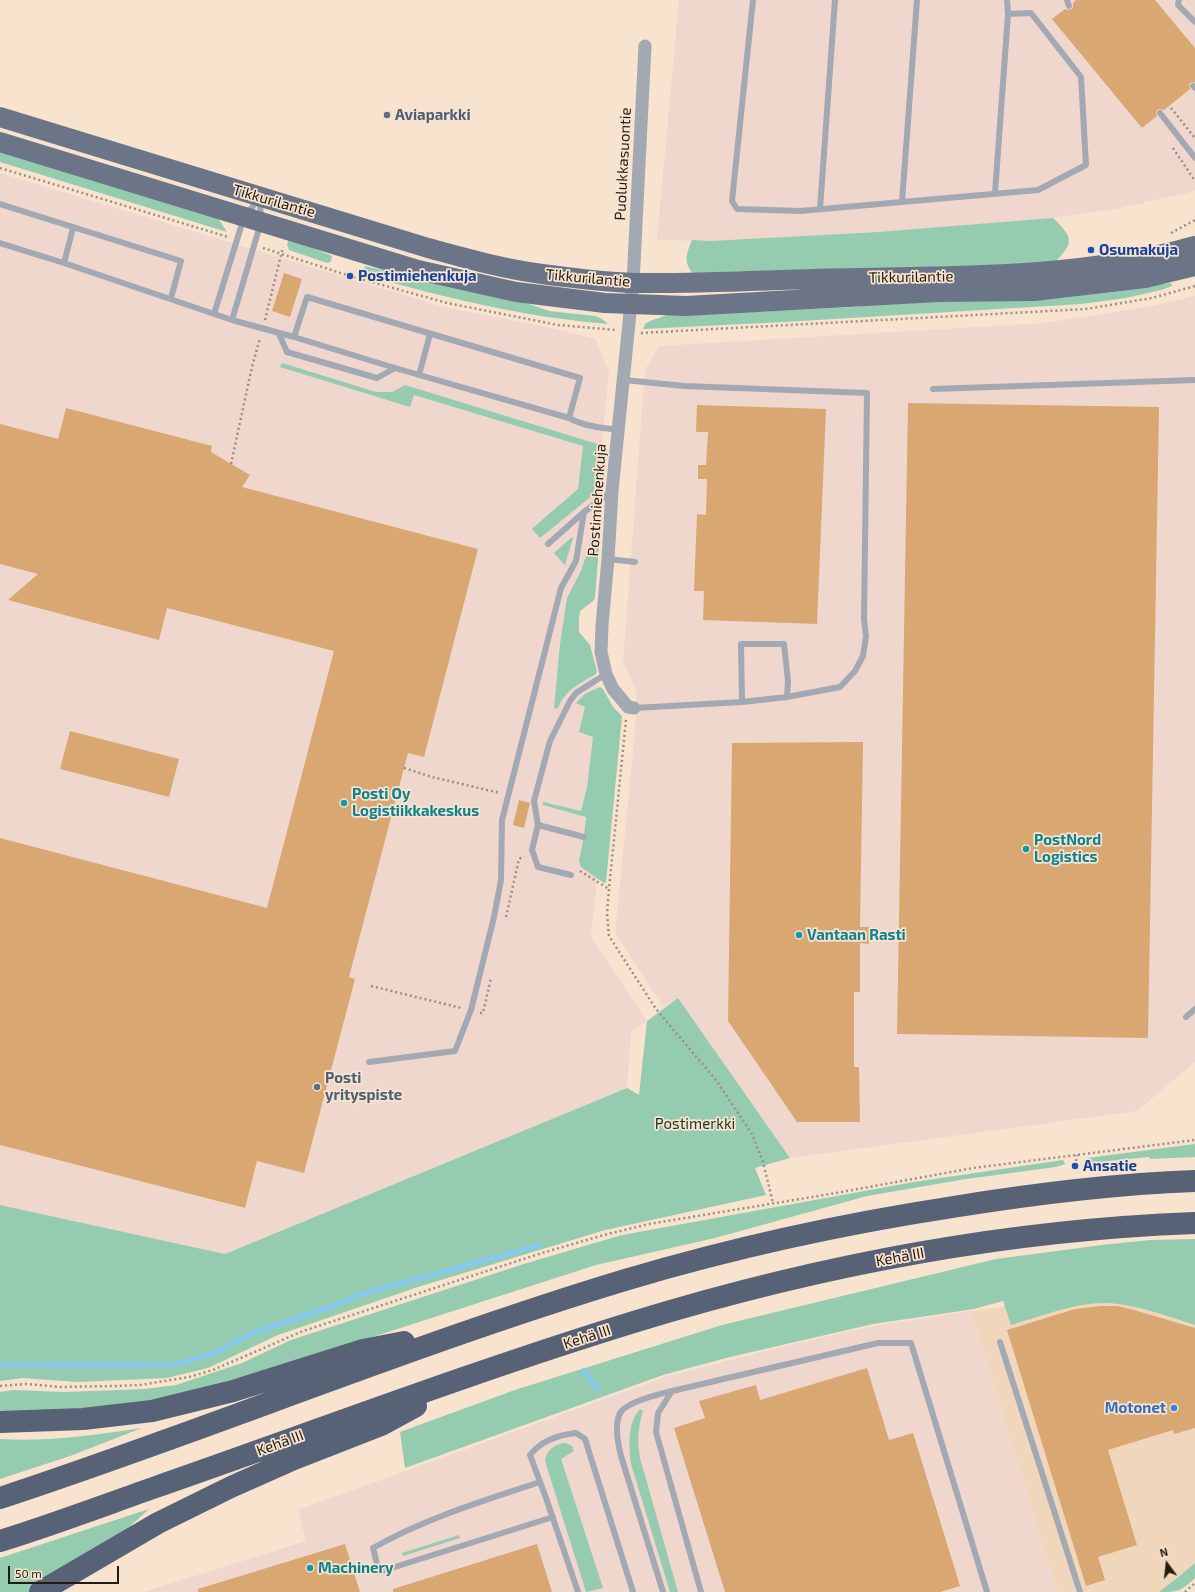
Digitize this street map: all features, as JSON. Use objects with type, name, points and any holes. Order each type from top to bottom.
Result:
[{"type":"highway","points":[[0,1498],[486,1325],[696,1259],[881,1219],[1023,1196],[1160,1182],[1195,1181]]},
{"type":"highway","name":"Kehä III","points":[[0,1541],[465,1377],[639,1320],[783,1281],[838,1268],[961,1246],[1054,1233],[1195,1222]]},
{"type":"highway","points":[[0,1422],[84,1419],[152,1411],[233,1391],[362,1350],[486,1325]]},
{"type":"highway","points":[[40,1592],[158,1523],[231,1487],[294,1459],[381,1425],[465,1377]]},
{"type":"main road","name":"Tikkurilantie","points":[[0,117],[260,198],[428,248],[487,264],[539,274],[633,283],[701,283],[773,280],[996,276],[1035,273],[1148,258],[1195,246]]},
{"type":"main road","name":"Tikkurilantie","points":[[0,142],[418,270],[516,292],[631,305],[686,306],[938,292],[1034,291],[1145,278],[1195,266]]},
{"type":"street","name":"Puolukkasuontie","points":[[633,283],[645,46]]},
{"type":"street","name":"Postimiehenkuja","points":[[631,708],[613,689],[606,674],[601,652],[612,491],[633,283]]},
{"type":"lane","points":[[753,0],[732,201],[737,209],[800,211],[1038,190],[1086,165],[1081,77],[1032,13],[1008,14]]},
{"type":"lane","points":[[820,209],[835,0]]},
{"type":"lane","points":[[902,202],[917,0]]},
{"type":"lane","points":[[995,193],[1008,14],[1007,0]]},
{"type":"lane","points":[[1179,0],[1178,5],[1195,22]]},
{"type":"lane","points":[[1160,113],[1195,158]]},
{"type":"lane","points":[[214,314],[260,198]]},
{"type":"lane","points":[[232,320],[252,220],[260,198]]},
{"type":"lane","points":[[0,204],[181,261],[171,298]]},
{"type":"lane","points":[[64,263],[73,228]]},
{"type":"lane","points":[[0,243],[171,298],[232,320],[569,418],[576,422],[595,427],[618,430]]},
{"type":"lane","points":[[294,337],[307,297],[580,378],[569,418]]},
{"type":"lane","points":[[279,334],[287,352],[377,378],[395,368]]},
{"type":"lane","points":[[419,375],[430,334]]},
{"type":"lane","points":[[624,380],[684,386],[867,393],[864,619],[866,636],[863,656],[855,671],[840,687],[787,697],[742,702],[631,708]]},
{"type":"lane","points":[[933,388],[1195,380]]},
{"type":"lane","points":[[548,544],[584,512],[612,491]]},
{"type":"lane","points":[[369,1062],[455,1051],[471,1010],[494,917],[501,880],[502,820],[562,588],[576,561],[584,512]]},
{"type":"lane","points":[[608,559],[635,562]]},
{"type":"lane","points":[[742,702],[741,644],[784,644],[788,681],[787,697]]},
{"type":"lane","points":[[571,875],[538,867],[532,850],[538,825],[534,801],[550,742],[570,701],[576,693],[606,674]]},
{"type":"lane","points":[[538,825],[584,837]]},
{"type":"lane","points":[[1186,1017],[1195,1009]]},
{"type":"lane","points":[[1000,1342],[1080,1592]]},
{"type":"lane","points":[[663,1592],[621,1456],[618,1438],[618,1419],[621,1411],[635,1401],[672,1391],[878,1343],[910,1343],[987,1592]]},
{"type":"lane","points":[[672,1391],[658,1412],[656,1432],[701,1592]]},
{"type":"lane","points":[[578,1592],[553,1517],[530,1455],[542,1443],[565,1434],[576,1433],[585,1439],[633,1592]]},
{"type":"lane","points":[[540,1482],[460,1509],[401,1532],[373,1548],[379,1572],[553,1517]]},
{"type":"path","points":[[1171,108],[1195,138]]},
{"type":"path","points":[[1168,234],[1195,220]]},
{"type":"path","points":[[640,333],[640,340]]},
{"type":"path","points":[[231,464],[255,356]]},
{"type":"path","points":[[631,708],[609,889],[607,914],[609,936],[656,1009],[716,1080],[752,1134],[763,1162],[773,1203]]},
{"type":"path","points":[[404,768],[432,778],[497,792]]},
{"type":"path","points":[[571,875],[581,870],[609,889]]},
{"type":"path","points":[[0,1386],[26,1384],[61,1386],[115,1386],[146,1384],[189,1377],[213,1370],[303,1331],[542,1253],[604,1235],[650,1224],[844,1192],[973,1168],[1195,1140]]},
{"type":"path","points":[[1074,1166],[1077,1155]]},
{"type":"path","points":[[1185,1592],[1195,1584]]},
{"type":"shaded area","points":[[679,0],[1195,0],[1195,191],[1116,209],[1038,220],[878,232],[710,241],[657,240]]},
{"type":"shaded area","points":[[0,173],[444,307],[557,329],[596,339],[609,372],[587,597],[575,601],[572,634],[584,643],[612,729],[591,937],[647,1021],[631,1032],[627,1088],[225,1254],[0,1205]]},
{"type":"shaded area","points":[[1195,296],[1195,1062],[1137,1111],[790,1158],[678,998],[663,1007],[615,933],[635,731],[637,692],[623,662],[645,370],[659,346],[1044,323],[1154,306]]},
{"type":"shaded area","points":[[1195,1291],[1195,1573],[1171,1592],[1057,1592],[971,1311],[1111,1293]]},
{"type":"shaded area","points":[[971,1311],[1057,1592],[144,1592],[306,1541],[298,1510],[665,1377],[785,1346],[873,1326]]},
{"type":"green space","points":[[0,147],[218,218],[227,232],[0,162]]},
{"type":"green space","points":[[1053,218],[1065,231],[1069,240],[1065,250],[1054,263],[694,275],[687,262],[687,254],[692,240],[710,241],[878,232]]},
{"type":"green space","points":[[289,238],[332,256],[331,261],[328,263],[324,262],[289,250],[287,245]]},
{"type":"green space","points":[[365,266],[523,302],[549,311],[595,316],[608,324],[546,317],[455,299],[365,275]]},
{"type":"green space","points":[[1171,283],[1172,286],[1161,290],[1126,298],[1081,304],[643,329],[645,324],[650,321],[667,315],[725,310],[755,312],[854,307],[953,297],[1060,298]]},
{"type":"green space","points":[[282,363],[376,392],[392,392],[405,385],[607,447],[605,477],[601,488],[540,538],[532,529],[578,489],[583,446],[414,395],[410,407],[280,367]]},
{"type":"green space","points":[[593,525],[599,529],[600,534],[595,598],[580,611],[579,632],[590,645],[597,671],[596,674],[569,692],[558,708],[554,709],[560,644],[567,598],[581,571],[589,547]]},
{"type":"green space","points":[[572,537],[573,538],[565,565],[554,553]]},
{"type":"green space","points":[[600,687],[603,689],[613,707],[622,716],[606,882],[604,883],[581,867],[579,860],[584,837],[586,817],[543,805],[543,802],[581,811],[587,788],[593,737],[579,732],[585,707],[576,703],[585,694]]},
{"type":"green space","name":"Postimerkki","points":[[678,998],[790,1158],[755,1168],[766,1195],[605,1230],[418,1287],[278,1335],[208,1368],[167,1378],[78,1382],[22,1378],[0,1381],[0,1205],[225,1254],[627,1088],[639,1095],[647,1021]]},
{"type":"green space","points":[[1195,1144],[1195,1157],[1150,1159],[1149,1157],[1088,1163],[1087,1158]]},
{"type":"green space","points":[[1063,1160],[1065,1164],[1056,1167],[966,1179],[867,1196],[715,1238],[596,1265],[276,1368],[147,1402],[92,1408],[0,1412],[0,1392],[13,1390],[65,1392],[145,1389],[176,1385],[242,1363],[291,1340],[527,1263],[622,1235],[914,1182]]},
{"type":"green space","points":[[1195,1239],[1195,1325],[1142,1308],[1120,1304],[1097,1303],[1072,1307],[1011,1325],[1003,1301],[974,1309],[873,1324],[730,1357],[663,1375],[405,1468],[400,1432],[515,1390],[722,1325],[996,1259],[1150,1240]]},
{"type":"green space","points":[[640,1409],[643,1411],[638,1434],[640,1458],[678,1592],[670,1592],[631,1464],[631,1428]]},
{"type":"green space","points":[[142,1428],[70,1456],[0,1479],[0,1439],[54,1439]]},
{"type":"green space","points":[[566,1443],[572,1446],[574,1451],[561,1459],[603,1588],[586,1592],[545,1461],[547,1454],[552,1448]]},
{"type":"green space","points":[[149,1509],[126,1530],[29,1592],[0,1592],[0,1558]]},
{"type":"green space","points":[[459,1535],[460,1538],[403,1556],[402,1553]]},
{"type":"green space","points":[[1195,1563],[1195,1578],[1186,1586],[1182,1589],[1171,1592],[1159,1592],[1176,1579]]},
{"type":"building","points":[[1076,0],[1155,0],[1195,48],[1195,82],[1190,83],[1190,89],[1164,110],[1157,110],[1157,116],[1142,128],[1052,19],[1065,9],[1072,9],[1073,3]]},
{"type":"building","points":[[284,273],[302,279],[290,317],[272,311]]},
{"type":"building","name":"PostNord Logistics","points":[[908,403],[1159,407],[1148,1038],[897,1034]]},
{"type":"building","points":[[697,405],[826,409],[817,624],[703,620],[704,591],[694,591],[697,514],[706,515],[707,479],[698,479],[698,465],[706,465],[708,432],[696,432]]},
{"type":"building","name":"Posti Oy Logistiikkakeskus","points":[[66,408],[212,446],[211,452],[250,475],[242,487],[478,549],[424,757],[408,753],[349,977],[355,979],[304,1173],[257,1161],[245,1208],[0,1145],[0,838],[267,908],[334,651],[167,608],[159,640],[8,600],[38,574],[0,564],[0,424],[58,439]]},
{"type":"building","points":[[70,731],[179,759],[169,797],[60,769]]},
{"type":"building","name":"Vantaan Rasti","points":[[863,742],[860,927],[869,927],[869,944],[860,943],[860,992],[854,992],[854,1067],[859,1067],[860,1122],[797,1122],[728,1021],[732,743]]},
{"type":"building","points":[[519,800],[530,803],[524,828],[513,825]]},
{"type":"building","points":[[1117,1306],[1195,1328],[1195,1428],[1174,1434],[1173,1430],[1108,1450],[1137,1545],[1098,1557],[1105,1580],[1086,1586],[1007,1330],[1075,1309]]},
{"type":"building","points":[[867,1368],[889,1440],[913,1433],[960,1586],[940,1592],[725,1592],[674,1428],[705,1418],[699,1401],[756,1385],[760,1400]]},
{"type":"building","name":"Machinery","points":[[345,1544],[360,1592],[198,1592],[198,1589]]},
{"type":"building","name":"Machinery","points":[[537,1544],[552,1592],[393,1592],[393,1589]]},
{"type":"waterway","points":[[0,1365],[173,1365],[214,1353],[253,1333],[333,1306],[359,1295],[540,1245]]},
{"type":"waterway","points":[[584,1370],[598,1390]]},
{"type":"place","name":"Aviaparkki","points":[[387,115]]},
{"type":"place","name":"Osumakuja","points":[[1091,250]]},
{"type":"place","name":"Postimiehenkuja","points":[[350,276]]},
{"type":"place","name":"Posti Oy Logistiikkakeskus","points":[[344,803]]},
{"type":"place","name":"PostNord Logistics","points":[[1026,849]]},
{"type":"place","name":"Vantaan Rasti","points":[[799,935]]},
{"type":"place","name":"Posti yrityspiste","points":[[317,1087]]},
{"type":"place","name":"Ansatie","points":[[1075,1166]]},
{"type":"place","name":"Motonet","points":[[1174,1408]]},
{"type":"place","name":"Machinery","points":[[310,1568]]}]
